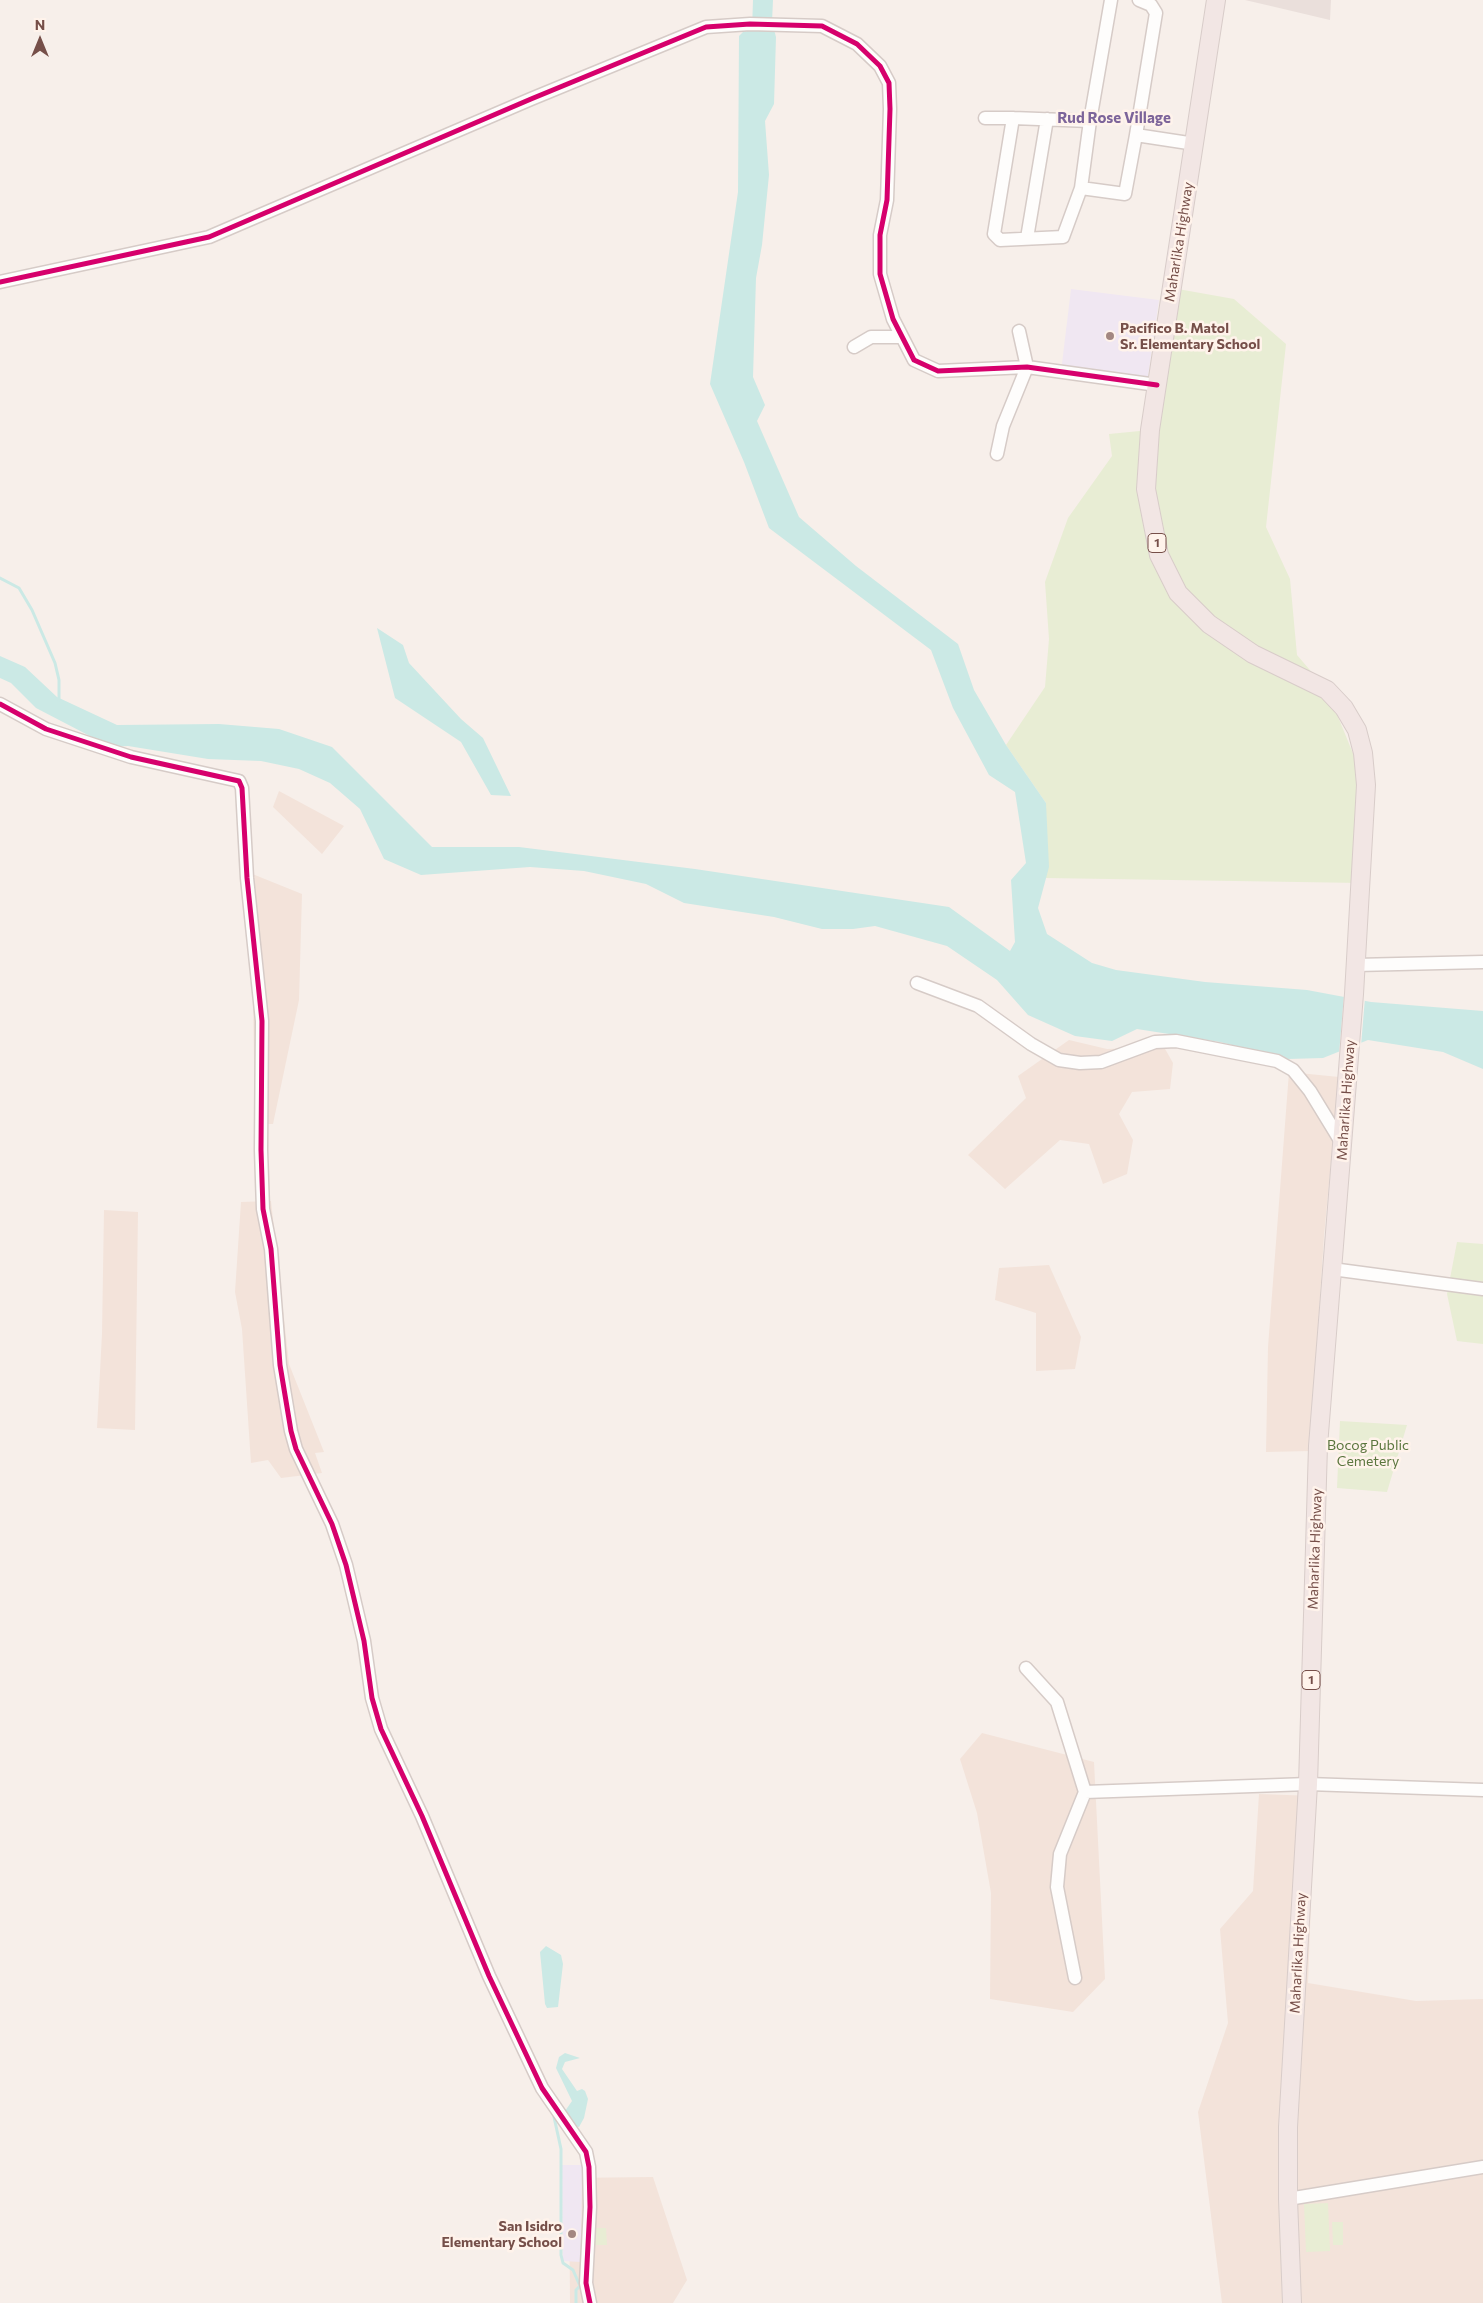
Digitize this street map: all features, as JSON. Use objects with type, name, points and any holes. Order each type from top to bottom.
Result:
[{"type":"highway","name":"Maharlika Highway","points":[[1216,0],[1150,430],[1146,489],[1159,555],[1178,592],[1209,624],[1253,654],[1327,690],[1344,708],[1357,730],[1363,753],[1366,784],[1354,994],[1318,1446],[1308,1784],[1291,2062],[1288,2199],[1292,2303]]},
{"type":"street","points":[[1013,118],[994,234],[1000,240],[1063,237],[1081,188],[1090,121],[1111,0]]},
{"type":"street","points":[[1081,188],[1125,194],[1156,12],[1151,5],[1139,0]]},
{"type":"street","points":[[0,282],[208,237],[531,99],[706,28],[750,24],[822,26],[857,44],[880,66],[889,83],[887,200],[880,235],[880,274],[892,319],[914,360],[938,371],[1027,367],[1157,385]]},
{"type":"street","points":[[986,118],[1090,121]]},
{"type":"street","points":[[1027,238],[1047,120]]},
{"type":"street","points":[[1136,135],[1195,144]]},
{"type":"street","points":[[997,454],[1003,426],[1027,367],[1019,330]]},
{"type":"street","points":[[854,347],[871,337],[902,337]]},
{"type":"street","points":[[0,704],[46,730],[130,757],[240,781],[247,878],[262,1021],[261,1150],[264,1209],[271,1249],[280,1365],[291,1431],[296,1449],[332,1524],[346,1565],[364,1641],[372,1698],[381,1729],[422,1816],[485,1967],[542,2088],[586,2152],[589,2166],[590,2190],[586,2283],[590,2303]]},
{"type":"street","points":[[1356,965],[1483,962]]},
{"type":"street","points":[[917,983],[978,1006],[1031,1044],[1058,1060],[1080,1063],[1101,1062],[1155,1042],[1176,1041],[1276,1061],[1293,1070],[1310,1090],[1343,1145]]},
{"type":"street","points":[[1332,1269],[1483,1289]]},
{"type":"street","points":[[1026,1668],[1057,1702],[1068,1730],[1086,1792],[1060,1854],[1057,1887],[1075,1978]]},
{"type":"street","points":[[1086,1792],[1308,1784],[1483,1790]]},
{"type":"street","points":[[1288,2199],[1483,2167]]},
{"type":"shaded area","points":[[1245,0],[1331,0],[1330,20],[1275,7]]},
{"type":"shaded area","name":"Pacifico B. Matol Sr. Elementary School","points":[[1071,289],[1159,300],[1147,383],[1061,372]]},
{"type":"shaded area","points":[[279,791],[344,826],[322,854],[273,807]]},
{"type":"shaded area","points":[[245,871],[302,894],[299,1000],[273,1124],[255,1124],[253,996]]},
{"type":"shaded area","points":[[1069,1040],[1107,1049],[1164,1047],[1173,1063],[1170,1089],[1132,1092],[1119,1114],[1133,1140],[1127,1174],[1103,1184],[1089,1144],[1060,1140],[1005,1189],[968,1155],[1026,1098],[1018,1076]]},
{"type":"shaded area","points":[[1289,1072],[1339,1077],[1324,1236],[1310,1451],[1266,1452],[1268,1347]]},
{"type":"shaded area","points":[[271,1201],[289,1364],[324,1452],[315,1453],[322,1473],[281,1478],[268,1460],[251,1463],[242,1329],[235,1292],[241,1202]]},
{"type":"shaded area","points":[[104,1210],[138,1212],[135,1430],[97,1428],[102,1334]]},
{"type":"shaded area","points":[[1049,1265],[1081,1337],[1075,1369],[1036,1371],[1036,1313],[995,1300],[999,1268]]},
{"type":"shaded area","points":[[982,1733],[1094,1762],[1105,1979],[1073,2012],[990,1999],[991,1893],[977,1813],[960,1759]]},
{"type":"shaded area","points":[[1259,1794],[1315,1796],[1308,1983],[1416,2001],[1483,1999],[1483,2303],[1222,2303],[1198,2112],[1228,2023],[1220,1929],[1253,1891]]},
{"type":"shaded area","name":"San Isidro Elementary School","points":[[562,2165],[582,2165],[581,2262],[563,2261]]},
{"type":"shaded area","points":[[653,2177],[687,2280],[673,2303],[570,2303],[569,2178]]},
{"type":"green space","points":[[1178,289],[1234,299],[1286,344],[1266,527],[1290,579],[1297,655],[1327,690],[1366,785],[1361,883],[1046,878],[1046,803],[1006,745],[1045,687],[1049,639],[1045,582],[1068,518],[1112,456],[1109,434],[1150,430]]},
{"type":"green space","points":[[1457,1242],[1483,1244],[1483,1344],[1457,1341],[1447,1294]]},
{"type":"green space","name":"Bocog Public Cemetery","points":[[1340,1421],[1407,1425],[1387,1492],[1337,1488]]},
{"type":"green space","points":[[1328,2203],[1330,2251],[1306,2252],[1304,2204]]},
{"type":"green space","points":[[1332,2222],[1343,2222],[1343,2245],[1333,2245]]},
{"type":"green space","points":[[586,2228],[606,2228],[607,2245],[586,2245]]},
{"type":"water","points":[[753,0],[773,0],[772,22],[776,37],[774,104],[765,121],[769,175],[762,245],[756,278],[753,377],[765,405],[757,421],[799,517],[856,566],[958,644],[974,690],[1006,745],[1046,803],[1049,867],[1038,908],[1047,934],[1092,963],[1116,970],[1205,982],[1307,990],[1371,1002],[1483,1011],[1483,1069],[1443,1052],[1368,1040],[1323,1058],[1288,1059],[1220,1042],[1137,1029],[1112,1041],[1075,1036],[1028,1015],[997,980],[947,946],[875,926],[853,929],[822,929],[774,917],[684,903],[646,884],[584,871],[530,867],[421,875],[384,859],[360,809],[330,783],[299,769],[261,761],[208,759],[128,746],[111,747],[36,708],[11,683],[0,678],[0,656],[25,667],[57,697],[117,725],[219,724],[279,729],[332,747],[432,847],[519,847],[695,869],[949,907],[1010,951],[1015,942],[1011,880],[1026,863],[1015,792],[989,775],[953,708],[931,650],[769,528],[744,462],[710,384],[738,192],[739,36],[743,32],[752,30]]},
{"type":"water","points":[[377,628],[403,645],[409,663],[461,719],[483,738],[511,796],[491,795],[461,742],[395,698]]},
{"type":"water","points":[[546,1946],[561,1955],[563,1964],[558,2007],[547,2008],[545,2004],[540,1952]]},
{"type":"water","points":[[565,2053],[580,2058],[565,2062],[562,2069],[577,2091],[582,2089],[585,2091],[588,2099],[584,2118],[579,2127],[575,2126],[565,2111],[572,2101],[556,2068],[559,2057]]},
{"type":"pier","points":[[1344,995],[1365,998],[1361,1046],[1339,1054]]},
{"type":"waterway","points":[[0,578],[19,588],[32,610],[55,663],[59,680],[59,700]]},
{"type":"waterway","points":[[554,2117],[561,2149],[561,2255],[563,2263],[573,2270],[580,2286],[576,2290],[576,2303]]},
{"type":"cycle path","points":[[0,282],[209,237],[531,99],[706,27],[750,24],[822,26],[857,44],[880,66],[889,83],[887,200],[880,235],[880,274],[893,319],[914,360],[938,371],[1027,367],[1157,385]]},
{"type":"cycle path","points":[[0,704],[46,729],[131,757],[239,781],[242,788],[247,878],[262,1021],[261,1150],[263,1209],[271,1249],[280,1365],[291,1431],[296,1449],[332,1524],[346,1565],[364,1641],[372,1698],[381,1729],[422,1816],[489,1976],[542,2088],[586,2152],[589,2167],[590,2207],[586,2283],[590,2303]]},
{"type":"place","name":"Pacifico B. Matol Sr. Elementary School","points":[[1110,336]]},
{"type":"place","name":"San Isidro Elementary School","points":[[572,2234]]},
{"type":"district","name":"Rud Rose Village","points":[[1114,118]]}]
